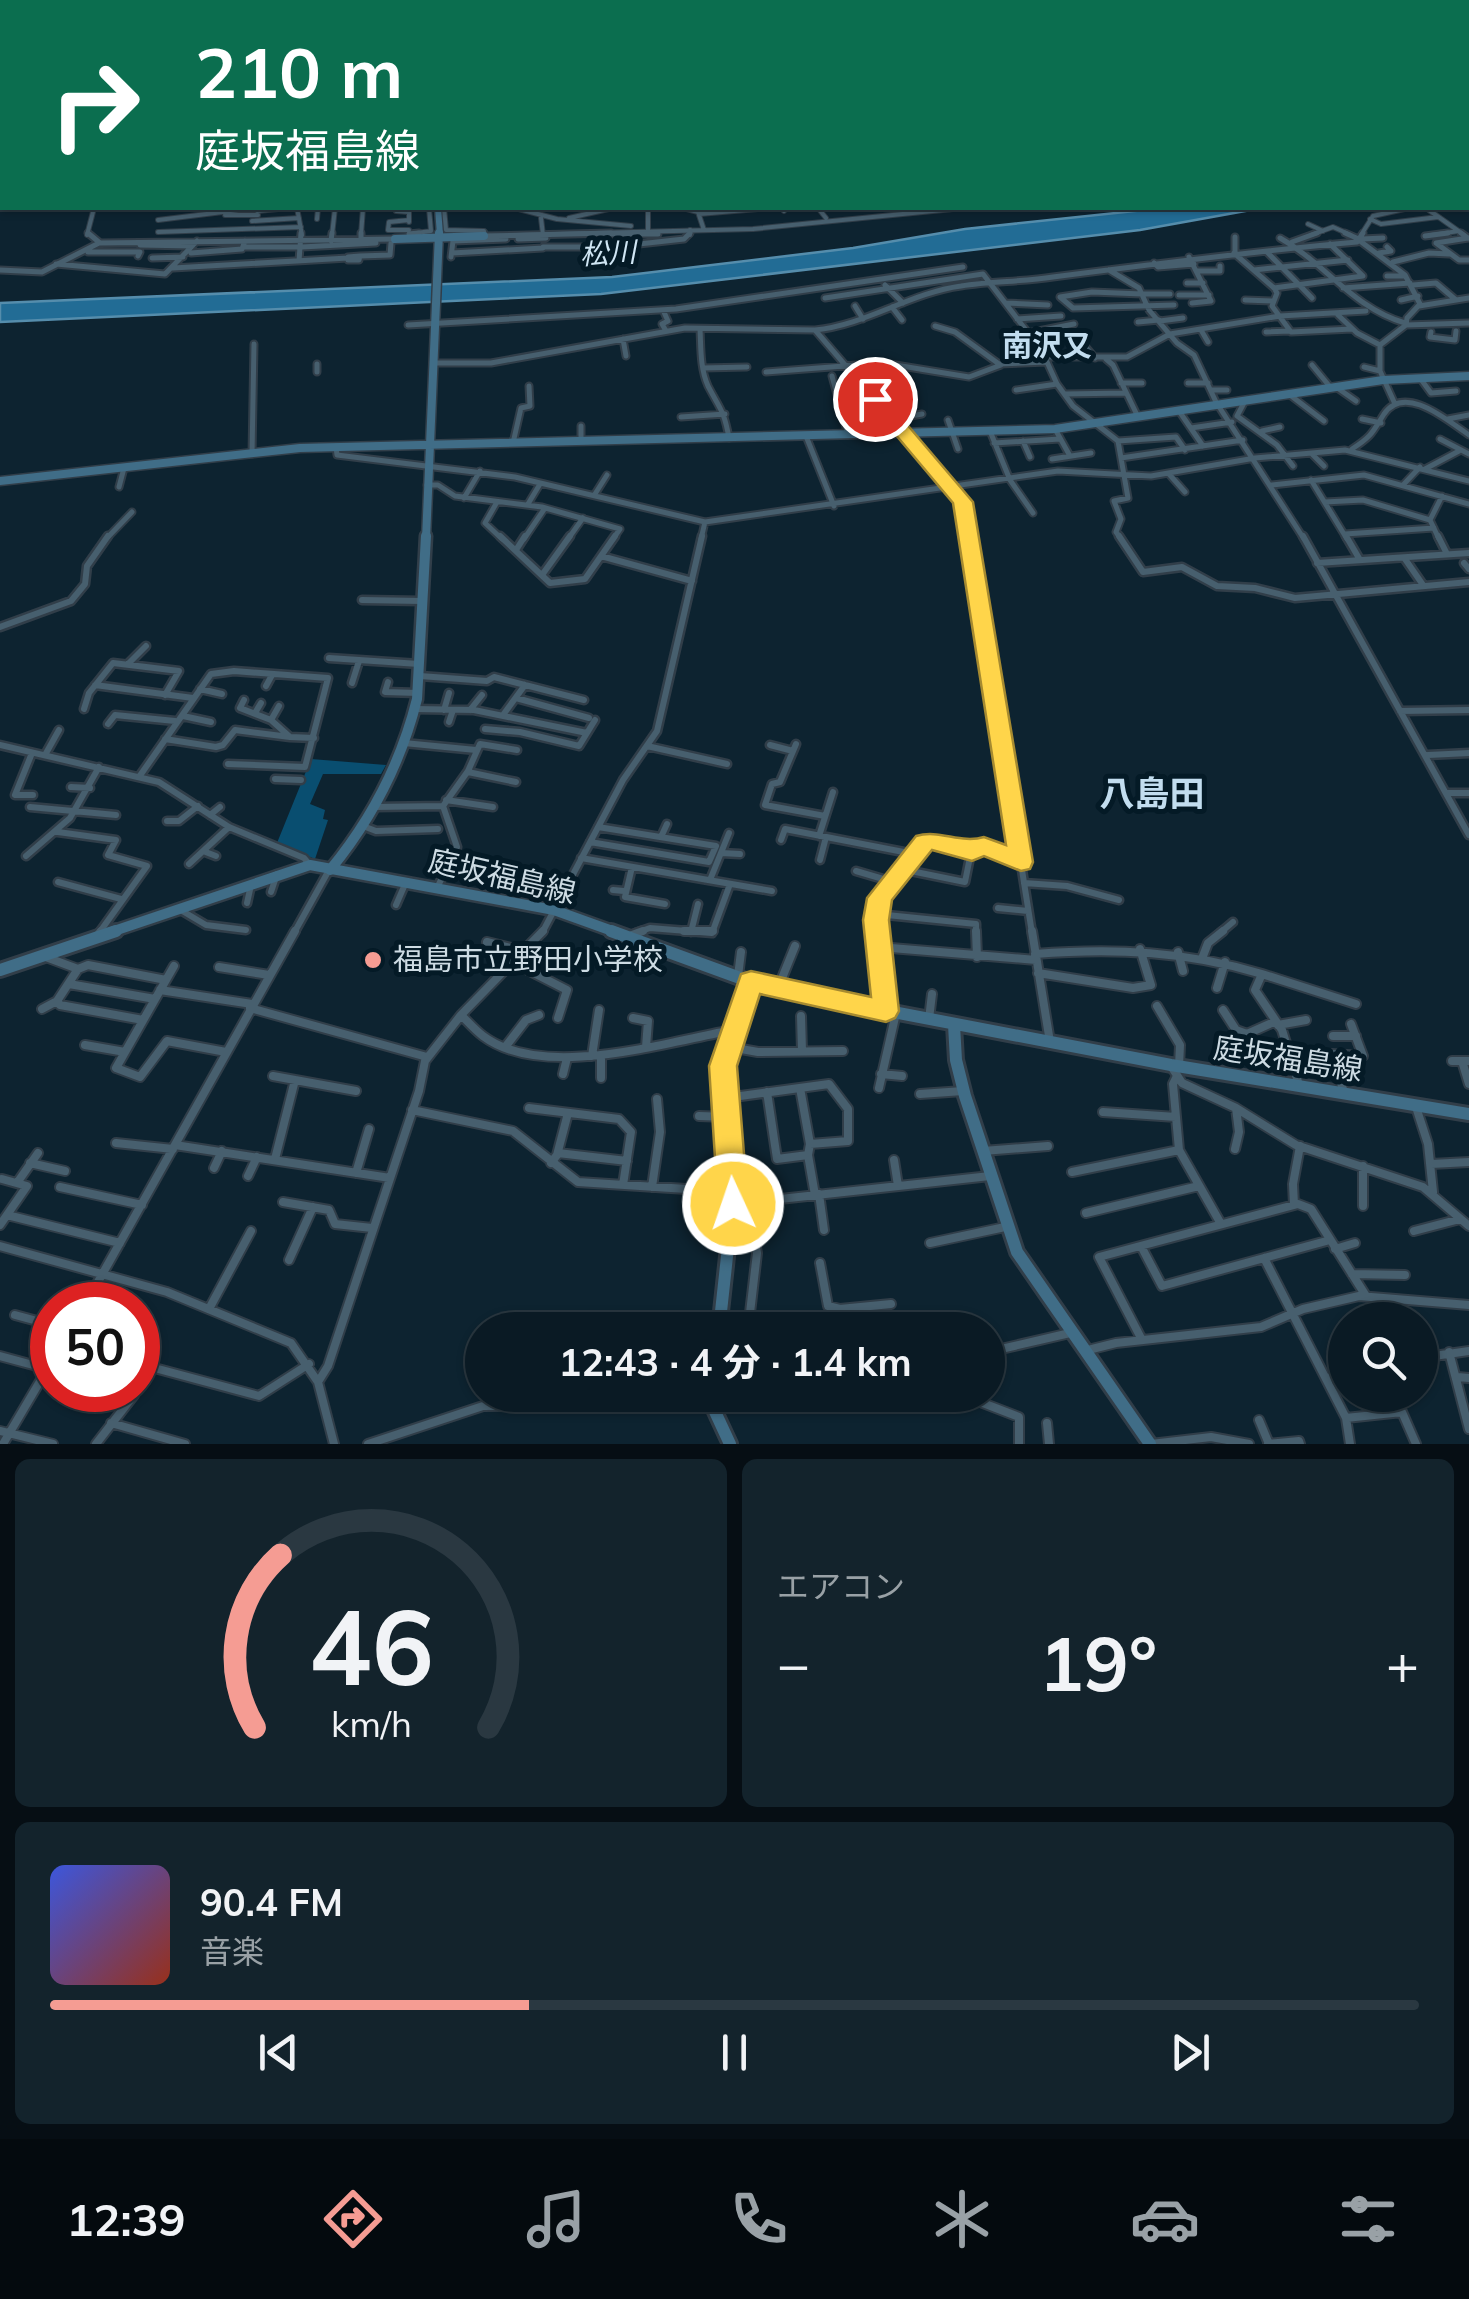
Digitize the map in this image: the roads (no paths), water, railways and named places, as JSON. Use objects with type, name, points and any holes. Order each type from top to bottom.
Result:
[{"type":"street","points":[[93,210],[87,235],[100,243],[234,252],[244,244]]},
{"type":"street","points":[[180,218],[182,210]]},
{"type":"street","points":[[196,210],[196,216]]},
{"type":"street","points":[[159,236],[158,219],[257,210],[249,231]]},
{"type":"street","points":[[297,210],[300,261]]},
{"type":"street","points":[[317,219],[318,210]]},
{"type":"street","points":[[331,240],[335,210]]},
{"type":"street","points":[[361,240],[363,210]]},
{"type":"street","points":[[152,258],[191,249],[244,244],[393,241],[431,231],[429,210]]},
{"type":"street","points":[[441,210],[446,230],[484,231],[484,236]]},
{"type":"street","points":[[98,1282],[330,870],[374,807],[404,744],[415,708],[420,670],[441,210]]},
{"type":"street","points":[[524,210],[542,218],[650,232]]},
{"type":"street","points":[[555,210],[556,218]]},
{"type":"street","points":[[556,218],[602,210]]},
{"type":"street","points":[[648,210],[655,242]]},
{"type":"street","points":[[688,210],[699,214],[741,210]]},
{"type":"street","points":[[752,210],[768,227]]},
{"type":"street","points":[[820,210],[827,219]]},
{"type":"street","points":[[542,218],[543,236],[543,250],[452,255],[453,241],[543,236],[608,233],[768,227],[923,210]]},
{"type":"street","points":[[1370,219],[1402,210]]},
{"type":"street","points":[[1429,210],[1469,238]]},
{"type":"street","points":[[396,211],[410,212],[409,234]]},
{"type":"street","points":[[171,218],[171,222],[209,214]]},
{"type":"street","points":[[699,214],[704,230]]},
{"type":"street","points":[[1370,219],[1389,223],[1438,216]]},
{"type":"street","points":[[252,221],[299,218]]},
{"type":"street","points":[[284,219],[286,228]]},
{"type":"street","points":[[1361,240],[1370,219]]},
{"type":"street","points":[[409,220],[389,222],[388,230],[441,237],[543,236]]},
{"type":"street","points":[[1412,220],[1419,227]]},
{"type":"street","points":[[1389,223],[1399,231]]},
{"type":"street","points":[[1308,224],[1323,230]]},
{"type":"street","points":[[118,244],[159,236],[300,226]]},
{"type":"street","points":[[1291,243],[1333,227],[1361,240],[1406,276],[1418,296],[1419,306],[1406,324],[1380,345]]},
{"type":"street","points":[[543,246],[684,239],[690,236],[690,230]]},
{"type":"street","points":[[1426,236],[1459,231]]},
{"type":"street","points":[[1297,232],[1306,237]]},
{"type":"street","points":[[159,236],[191,249]]},
{"type":"street","points":[[1235,238],[1234,253],[1242,264],[1274,288],[1363,276],[1330,244]]},
{"type":"street","points":[[1280,238],[1302,249],[1368,311],[1406,324],[1469,323]]},
{"type":"street","points":[[1156,265],[1189,257],[1302,249],[1383,238]]},
{"type":"street","points":[[1469,238],[1436,243],[1458,260],[1469,260]]},
{"type":"street","points":[[302,245],[331,240],[425,241]]},
{"type":"street","points":[[173,268],[390,255],[393,241]]},
{"type":"street","points":[[2,271],[42,272],[100,243]]},
{"type":"street","points":[[1378,253],[1391,251],[1388,247]]},
{"type":"street","points":[[56,264],[165,274],[191,249]]},
{"type":"street","points":[[82,252],[140,252],[138,256]]},
{"type":"street","points":[[1266,252],[1312,298]]},
{"type":"street","points":[[1391,262],[1450,254]]},
{"type":"street","points":[[1189,257],[1211,301],[1192,303]]},
{"type":"street","points":[[1251,272],[1350,260]]},
{"type":"street","points":[[434,364],[491,363],[674,330],[787,334],[860,322],[948,288],[1194,264]]},
{"type":"street","points":[[1156,265],[1163,274]]},
{"type":"street","points":[[1181,265],[1187,275]]},
{"type":"street","points":[[1198,271],[1220,271],[1220,266]]},
{"type":"street","points":[[825,298],[963,268]]},
{"type":"street","points":[[1109,270],[1138,287],[1170,334],[1194,355],[1428,755],[1469,835]]},
{"type":"street","points":[[408,325],[663,310],[983,274],[1036,343],[1057,384],[1092,424],[1118,441],[1176,437],[1185,450]]},
{"type":"street","points":[[1386,276],[1406,276]]},
{"type":"street","points":[[1186,282],[1216,282]]},
{"type":"street","points":[[1342,288],[1436,283],[1456,301]]},
{"type":"street","points":[[884,284],[903,303]]},
{"type":"street","points":[[1440,286],[1452,284]]},
{"type":"street","points":[[1274,288],[1272,306],[1291,332]]},
{"type":"street","points":[[1170,294],[1092,292],[1060,297],[1073,308],[1174,305]]},
{"type":"street","points":[[1178,295],[1209,295]]},
{"type":"street","points":[[1401,300],[1418,296]]},
{"type":"street","points":[[1419,306],[1469,298]]},
{"type":"street","points":[[1244,300],[1274,301]]},
{"type":"street","points":[[1004,303],[1048,304]]},
{"type":"street","points":[[855,306],[860,322]]},
{"type":"street","points":[[892,307],[902,320]]},
{"type":"street","points":[[766,372],[806,366],[888,363],[917,372],[969,377],[1001,365],[1128,356],[1170,334],[1280,316],[1377,309]]},
{"type":"street","points":[[663,310],[668,321],[662,324],[666,331]]},
{"type":"street","points":[[1248,311],[1258,320]]},
{"type":"street","points":[[1338,314],[1352,329],[1380,345]]},
{"type":"street","points":[[850,316],[860,322]]},
{"type":"street","points":[[1016,320],[1062,316]]},
{"type":"street","points":[[1138,322],[1183,318]]},
{"type":"street","points":[[1027,333],[1074,324]]},
{"type":"street","points":[[1450,324],[1464,334]]},
{"type":"street","points":[[935,326],[955,332],[1001,365]]},
{"type":"street","points":[[700,329],[702,368],[724,414],[729,438]]},
{"type":"street","points":[[1266,332],[1352,329]]},
{"type":"street","points":[[671,340],[674,330]]},
{"type":"street","points":[[738,330],[738,341]]},
{"type":"street","points":[[815,330],[954,489],[965,512],[1050,1043]]},
{"type":"street","points":[[1202,330],[1208,342]]},
{"type":"street","points":[[1430,332],[1430,337],[1455,340],[1456,331]]},
{"type":"street","points":[[623,339],[626,356]]},
{"type":"street","points":[[1020,345],[1036,343]]},
{"type":"street","points":[[252,455],[254,344]]},
{"type":"street","points":[[1084,345],[1095,358]]},
{"type":"street","points":[[1380,345],[1382,375],[1394,404]]},
{"type":"street","points":[[1106,358],[1113,364],[1138,417]]},
{"type":"street","points":[[1312,364],[1334,387],[1356,401]]},
{"type":"street","points":[[702,368],[747,367]]},
{"type":"street","points":[[1364,367],[1382,375]]},
{"type":"street","points":[[0,481],[336,446],[1055,429],[1334,387],[1382,375],[1469,376]]},
{"type":"street","points":[[832,376],[848,435]]},
{"type":"street","points":[[1420,378],[1431,393],[1456,392]]},
{"type":"street","points":[[1121,383],[1142,383]]},
{"type":"street","points":[[1188,383],[1227,390]]},
{"type":"street","points":[[1016,390],[1057,384]]},
{"type":"street","points":[[513,443],[521,408],[530,406],[529,386]]},
{"type":"street","points":[[837,394],[868,392]]},
{"type":"street","points":[[1065,394],[1125,392]]},
{"type":"street","points":[[1289,394],[1324,421]]},
{"type":"street","points":[[875,399],[896,397]]},
{"type":"street","points":[[1244,401],[1236,416],[1261,431],[1288,456],[1293,466]]},
{"type":"street","points":[[1351,450],[1376,434],[1385,412],[1394,404],[1416,402],[1469,435]]},
{"type":"street","points":[[1179,410],[1204,447]]},
{"type":"street","points":[[681,417],[724,414]]},
{"type":"street","points":[[894,419],[922,414]]},
{"type":"street","points":[[1447,419],[1469,415]]},
{"type":"street","points":[[948,420],[956,432],[958,449]]},
{"type":"street","points":[[1362,420],[1382,422]]},
{"type":"street","points":[[1190,428],[1232,422]]},
{"type":"street","points":[[581,426],[582,441]]},
{"type":"street","points":[[1261,431],[1280,427]]},
{"type":"street","points":[[1055,429],[1073,456],[1089,470]]},
{"type":"street","points":[[990,431],[1010,480],[1033,513]]},
{"type":"street","points":[[806,436],[834,506]]},
{"type":"street","points":[[1440,439],[1469,454]]},
{"type":"street","points":[[994,443],[1060,440]]},
{"type":"street","points":[[1120,458],[1244,440]]},
{"type":"street","points":[[1022,441],[1030,457]]},
{"type":"street","points":[[1118,441],[1128,498],[1114,501],[1121,520],[1116,532],[1143,572],[1182,566],[1221,586],[1255,588],[1295,598],[1469,582]]},
{"type":"street","points":[[336,446],[337,456],[465,468],[595,494],[705,522],[1058,471],[1169,474],[1255,458],[1351,450],[1469,481]]},
{"type":"street","points":[[1404,484],[1422,468],[1459,451]]},
{"type":"street","points":[[1052,459],[1091,453]]},
{"type":"street","points":[[1312,454],[1324,466]]},
{"type":"street","points":[[465,468],[470,461]]},
{"type":"street","points":[[119,487],[124,468]]},
{"type":"street","points":[[464,498],[480,471]]},
{"type":"street","points":[[1169,474],[1185,492]]},
{"type":"street","points":[[595,494],[607,475]]},
{"type":"street","points":[[1272,485],[1357,475],[1404,484],[1469,504]]},
{"type":"street","points":[[1311,480],[1360,560]]},
{"type":"street","points":[[1178,484],[1191,482]]},
{"type":"street","points":[[428,484],[464,498],[528,505],[545,508],[620,529],[585,579],[550,583],[485,523],[498,502]]},
{"type":"street","points":[[528,505],[540,484]]},
{"type":"street","points":[[1430,520],[1442,496]]},
{"type":"street","points":[[1325,502],[1363,500],[1430,520],[1448,554]]},
{"type":"street","points":[[516,550],[545,508]]},
{"type":"street","points":[[0,627],[71,601],[84,584],[94,552],[132,512]]},
{"type":"street","points":[[542,575],[583,518]]},
{"type":"street","points":[[318,1382],[328,1366],[427,1056],[528,952],[660,722],[705,522]]},
{"type":"street","points":[[1344,534],[1434,528]]},
{"type":"street","points":[[1317,563],[1469,553]]},
{"type":"street","points":[[601,556],[692,581]]},
{"type":"street","points":[[1404,558],[1424,585]]},
{"type":"street","points":[[362,600],[423,602]]},
{"type":"street","points":[[127,665],[146,646]]},
{"type":"street","points":[[329,658],[487,681],[494,677],[584,700]]},
{"type":"street","points":[[352,683],[359,661]]},
{"type":"street","points":[[84,709],[95,685],[112,663],[179,671],[165,694]]},
{"type":"street","points":[[140,777],[211,674],[328,678],[305,768],[228,764]]},
{"type":"street","points":[[266,686],[272,675]]},
{"type":"street","points":[[300,690],[306,678]]},
{"type":"street","points":[[388,682],[385,692],[418,693]]},
{"type":"street","points":[[95,685],[193,698]]},
{"type":"street","points":[[504,716],[525,685]]},
{"type":"street","points":[[200,690],[222,694]]},
{"type":"street","points":[[449,693],[450,722]]},
{"type":"street","points":[[469,710],[482,695]]},
{"type":"street","points":[[484,729],[520,732],[578,746],[587,733],[592,719],[516,698]]},
{"type":"street","points":[[244,700],[240,708],[271,720],[290,737]]},
{"type":"street","points":[[255,713],[261,703]]},
{"type":"street","points":[[271,720],[279,706]]},
{"type":"street","points":[[415,708],[469,710],[587,733]]},
{"type":"street","points":[[1399,711],[1469,710]]},
{"type":"street","points":[[108,724],[115,715],[175,721]]},
{"type":"street","points":[[183,716],[211,722]]},
{"type":"street","points":[[520,732],[527,719]]},
{"type":"street","points":[[45,755],[59,730]]},
{"type":"street","points":[[165,739],[216,746],[222,745],[235,730],[314,738]]},
{"type":"street","points":[[404,744],[476,750]]},
{"type":"street","points":[[445,803],[467,772],[480,744],[516,750]]},
{"type":"street","points":[[770,745],[794,747],[780,782],[772,784],[765,805],[825,816]]},
{"type":"street","points":[[648,746],[727,764]]},
{"type":"street","points":[[0,748],[12,747],[167,786],[229,827],[310,864],[3,966]]},
{"type":"street","points":[[32,753],[15,795],[33,795]]},
{"type":"street","points":[[1428,755],[1469,754]]},
{"type":"street","points":[[240,778],[245,764]]},
{"type":"street","points":[[26,856],[79,810],[99,768]]},
{"type":"street","points":[[467,772],[516,782]]},
{"type":"street","points":[[275,779],[302,780]]},
{"type":"street","points":[[72,787],[91,788]]},
{"type":"street","points":[[820,860],[825,816],[834,792]]},
{"type":"street","points":[[1448,794],[1469,794]]},
{"type":"street","points":[[374,807],[445,803],[492,807]]},
{"type":"street","points":[[438,886],[457,847],[445,803]]},
{"type":"street","points":[[166,821],[180,821],[198,806]]},
{"type":"street","points":[[30,807],[116,815]]},
{"type":"street","points":[[210,815],[220,807]]},
{"type":"street","points":[[661,837],[667,824]]},
{"type":"street","points":[[362,826],[376,831],[438,829]]},
{"type":"street","points":[[189,864],[229,827]]},
{"type":"street","points":[[590,842],[709,862],[716,846],[598,827]]},
{"type":"street","points":[[781,840],[785,829],[914,854]]},
{"type":"street","points":[[58,832],[116,840],[108,855],[147,866],[96,937]]},
{"type":"street","points":[[710,880],[729,833]]},
{"type":"street","points":[[78,849],[86,836]]},
{"type":"street","points":[[879,1088],[891,1012],[879,947],[879,898],[924,842],[936,841],[972,852],[984,846],[1021,862]]},
{"type":"street","points":[[203,851],[216,856]]},
{"type":"street","points":[[721,852],[740,854]]},
{"type":"street","points":[[901,869],[965,882],[972,852]]},
{"type":"street","points":[[581,858],[772,891]]},
{"type":"street","name":"庭坂福島線","points":[[310,864],[554,910],[778,989],[1175,1070],[1469,1114]]},
{"type":"street","points":[[632,867],[625,897],[665,904]]},
{"type":"street","points":[[856,871],[890,881]]},
{"type":"street","points":[[272,892],[277,874]]},
{"type":"street","points":[[926,888],[929,875]]},
{"type":"street","points":[[396,905],[406,881]]},
{"type":"street","points":[[58,882],[121,899]]},
{"type":"street","points":[[1024,883],[1067,886],[1119,900]]},
{"type":"street","points":[[247,903],[251,884]]},
{"type":"street","points":[[626,937],[650,928],[712,934],[730,884]]},
{"type":"street","points":[[530,885],[563,892]]},
{"type":"street","points":[[613,890],[624,891]]},
{"type":"street","points":[[691,932],[698,904]]},
{"type":"street","points":[[998,908],[1028,911]]},
{"type":"street","points":[[176,911],[206,925],[246,930]]},
{"type":"street","points":[[877,914],[976,924],[978,958]]},
{"type":"street","points":[[1203,956],[1208,943],[1233,922]]},
{"type":"street","points":[[487,942],[528,952]]},
{"type":"street","points":[[778,989],[795,946]]},
{"type":"street","points":[[879,947],[978,958],[1035,957],[1108,947],[1178,952],[1225,962],[1356,1004]]},
{"type":"street","points":[[1038,973],[1132,988],[1151,986],[1140,949]]},
{"type":"street","points":[[721,1312],[733,1198],[723,1066],[744,979],[741,952]]},
{"type":"street","points":[[1178,952],[1183,971]]},
{"type":"street","points":[[42,955],[78,969]]},
{"type":"street","points":[[1217,988],[1225,962]]},
{"type":"street","points":[[516,964],[567,990],[558,1018]]},
{"type":"street","points":[[42,1009],[57,1002],[78,969],[88,965],[166,980]]},
{"type":"street","points":[[174,966],[116,1068],[140,1077],[167,1041],[226,1052]]},
{"type":"street","points":[[219,967],[269,975]]},
{"type":"street","points":[[1262,974],[1255,990],[1277,1023],[1300,1086]]},
{"type":"street","points":[[70,984],[154,1000]]},
{"type":"street","points":[[160,990],[251,1006],[427,1056]]},
{"type":"street","points":[[928,1020],[932,994]]},
{"type":"street","points":[[57,1002],[60,1006],[143,1020]]},
{"type":"street","points":[[1157,1006],[1180,1045],[1173,1084],[1179,1150],[1222,1224]]},
{"type":"street","points":[[599,1010],[596,1056],[601,1078]]},
{"type":"street","points":[[1223,1010],[1236,1030],[1247,1034],[1277,1023],[1306,1020]]},
{"type":"street","points":[[506,1046],[526,1020],[540,1015]]},
{"type":"street","points":[[462,1016],[471,1028],[506,1046],[567,1058],[734,1030]]},
{"type":"street","points":[[801,1016],[802,1051]]},
{"type":"street","points":[[632,1018],[648,1020],[646,1047]]},
{"type":"street","points":[[1344,1093],[1332,1054],[1363,1056],[1351,1024]]},
{"type":"street","points":[[954,1025],[964,1091],[1017,1252],[1149,1444],[1212,1437],[1248,1444]]},
{"type":"street","points":[[1333,1036],[1356,1036]]},
{"type":"street","points":[[85,1045],[125,1052]]},
{"type":"street","points":[[729,1046],[758,1052],[843,1051]]},
{"type":"street","points":[[563,1074],[567,1058]]},
{"type":"street","points":[[1461,1061],[1469,1084]]},
{"type":"street","points":[[1175,1070],[1300,1146],[1433,1193],[1465,1222]]},
{"type":"street","points":[[881,1074],[902,1076]]},
{"type":"street","points":[[273,1076],[356,1091]]},
{"type":"street","points":[[275,1159],[295,1080]]},
{"type":"street","points":[[724,1098],[767,1092],[829,1084],[844,1096],[852,1126],[848,1141],[776,1158],[767,1092]]},
{"type":"street","points":[[800,1088],[824,1230]]},
{"type":"street","points":[[920,1094],[964,1091]]},
{"type":"street","points":[[652,1187],[660,1132],[658,1099]]},
{"type":"street","points":[[1415,1105],[1431,1164],[1433,1193]]},
{"type":"street","points":[[529,1108],[619,1119],[631,1132],[623,1185]]},
{"type":"street","points":[[1236,1108],[1236,1150]]},
{"type":"street","points":[[412,1110],[512,1131],[578,1182],[652,1187],[748,1202],[990,1176]]},
{"type":"street","points":[[1102,1112],[1176,1117]]},
{"type":"street","points":[[551,1163],[558,1153],[568,1113]]},
{"type":"street","points":[[699,1116],[727,1117]]},
{"type":"street","points":[[356,1173],[369,1129]]},
{"type":"street","points":[[116,1143],[222,1151],[390,1178]]},
{"type":"street","points":[[982,1151],[1048,1146]]},
{"type":"street","points":[[1294,1205],[1292,1184],[1300,1164],[1300,1146]]},
{"type":"street","points":[[1072,1172],[1179,1150]]},
{"type":"street","points":[[214,1168],[222,1151]]},
{"type":"street","points":[[17,1183],[38,1153]]},
{"type":"street","points":[[558,1153],[626,1161]]},
{"type":"street","points":[[248,1176],[257,1157]]},
{"type":"street","points":[[894,1160],[898,1186]]},
{"type":"street","points":[[1431,1164],[1469,1162]]},
{"type":"street","points":[[30,1164],[65,1171]]},
{"type":"street","points":[[1363,1166],[1363,1206]]},
{"type":"street","points":[[0,1225],[27,1186],[2,1180]]},
{"type":"street","points":[[1086,1212],[1199,1186]]},
{"type":"street","points":[[60,1187],[142,1205]]},
{"type":"street","points":[[283,1202],[329,1210],[335,1224],[372,1228]]},
{"type":"street","points":[[748,1202],[757,1253],[750,1312]]},
{"type":"street","points":[[1142,1340],[1099,1257],[1294,1205],[1310,1210],[1366,1296]]},
{"type":"street","points":[[288,1260],[313,1207]]},
{"type":"street","points":[[7,1215],[120,1243]]},
{"type":"street","points":[[1414,1231],[1465,1222]]},
{"type":"street","points":[[930,1243],[1006,1227]]},
{"type":"street","points":[[209,1309],[251,1231]]},
{"type":"street","points":[[1141,1246],[1162,1286],[1264,1258],[1355,1244]]},
{"type":"street","points":[[0,1246],[167,1292],[291,1343],[318,1382],[334,1444]]},
{"type":"street","points":[[1264,1258],[1328,1378]]},
{"type":"street","points":[[820,1263],[828,1306],[840,1309],[891,1304]]},
{"type":"street","points":[[1351,1274],[1405,1275]]},
{"type":"street","points":[[1084,1351],[1103,1344],[1261,1326],[1295,1313],[1366,1296],[1469,1305]]},
{"type":"street","points":[[16,1314],[30,1319]]},
{"type":"street","points":[[1005,1348],[1071,1332]]},
{"type":"street","points":[[1438,1354],[1469,1351]]},
{"type":"street","points":[[1449,1352],[1464,1378],[1468,1424]]},
{"type":"street","points":[[0,1356],[30,1361]]},
{"type":"street","points":[[160,1369],[259,1396],[309,1364]]},
{"type":"street","points":[[3,1444],[5,1431],[30,1394]]},
{"type":"street","points":[[96,1444],[124,1412]]},
{"type":"street","points":[[368,1444],[466,1412]]},
{"type":"street","points":[[716,1412],[730,1444]]},
{"type":"street","points":[[1005,1412],[1018,1417],[1019,1444]]},
{"type":"street","points":[[1343,1412],[1350,1444]]},
{"type":"street","points":[[1346,1418],[1402,1412],[1416,1444]]},
{"type":"street","points":[[1259,1420],[1268,1444],[1299,1440],[1300,1444]]},
{"type":"street","points":[[111,1423],[186,1444]]},
{"type":"street","points":[[1047,1423],[1049,1444]]},
{"type":"street","points":[[5,1431],[53,1444]]},
{"type":"place","name":"福島市立野田小学校","points":[[373,960]]},
{"type":"district","name":"南沢又","points":[[1047,346]]},
{"type":"district","name":"八島田","points":[[1152,794]]},
{"type":"water label","name":"松川","points":[[608,253]]}]
